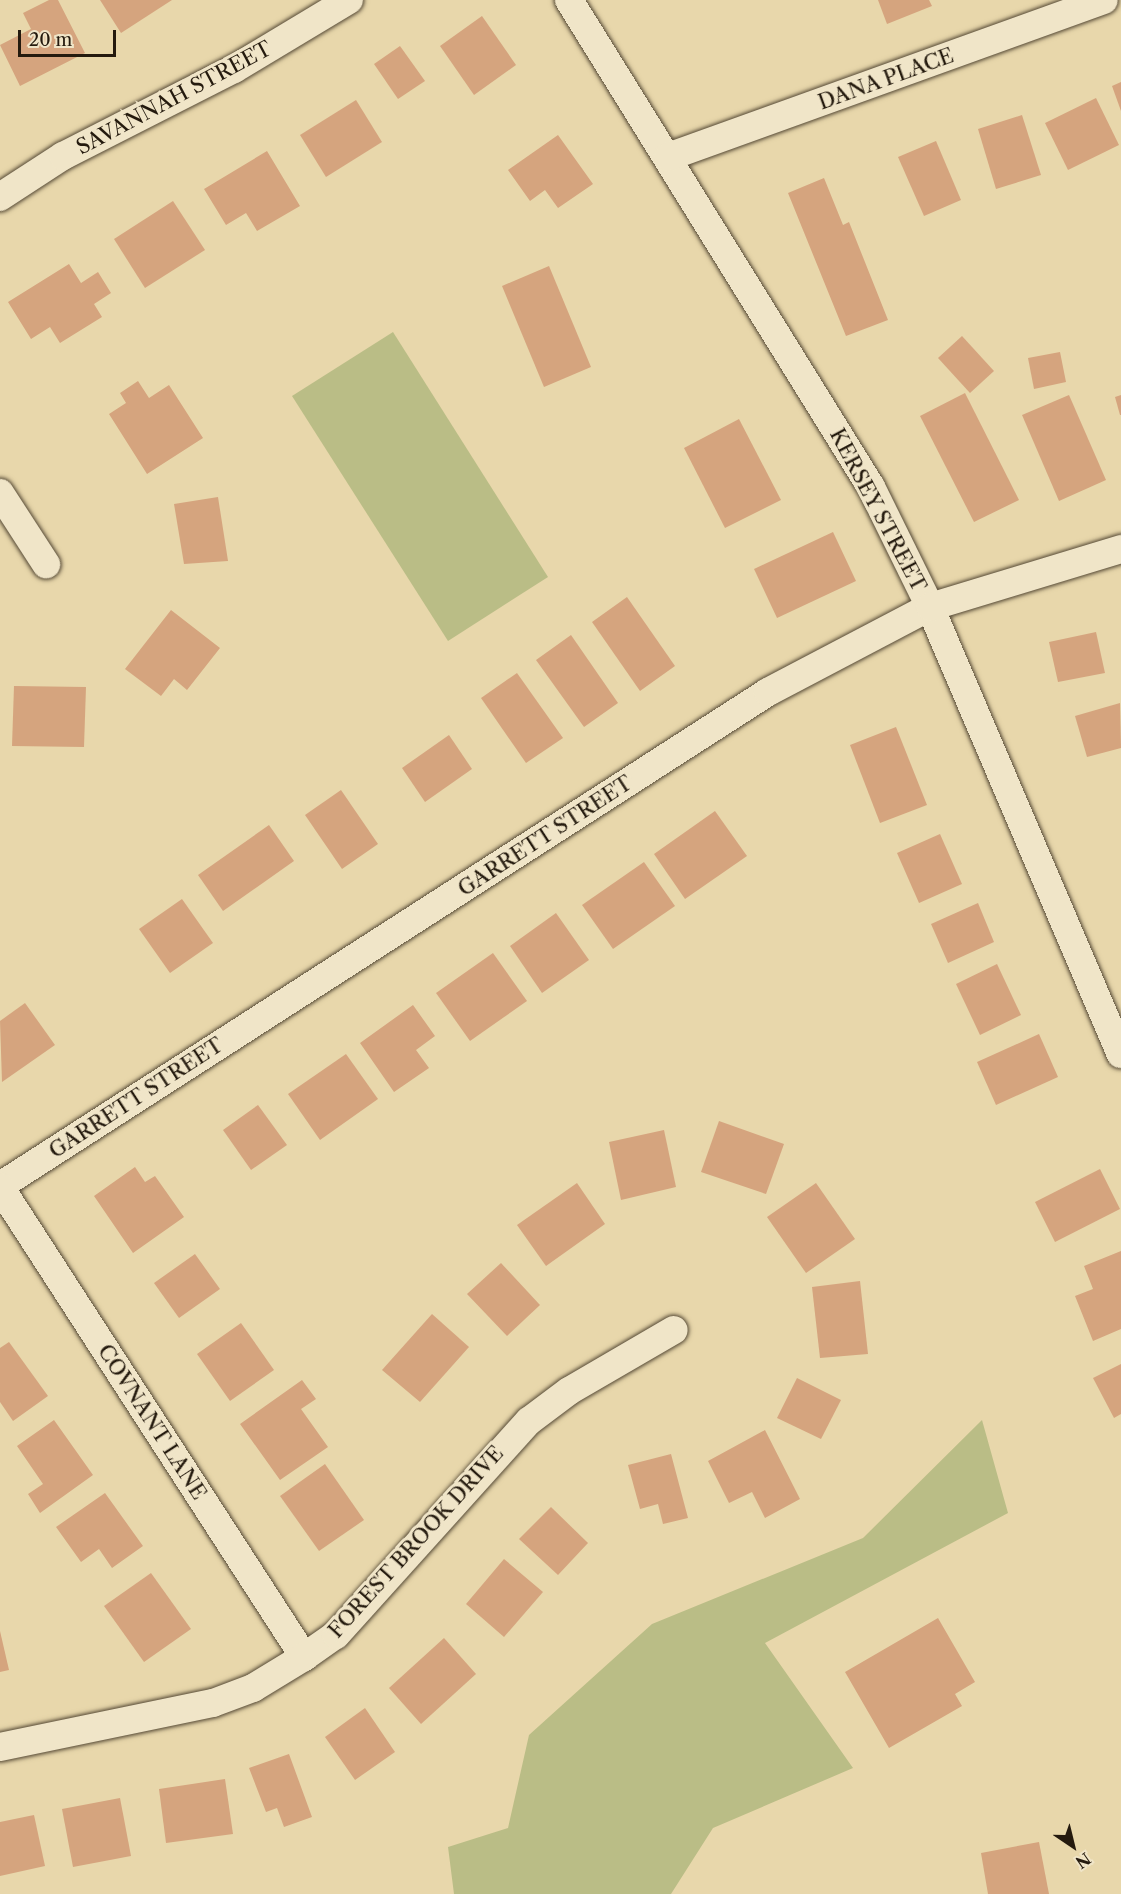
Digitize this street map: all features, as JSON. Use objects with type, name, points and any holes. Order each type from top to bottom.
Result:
[{"type":"street","name":"SAVANNAH STREET","points":[[0,197],[63,156],[234,69],[349,0]]},
{"type":"street","name":"KERSEY STREET","points":[[569,0],[870,487],[930,607],[1121,1054]]},
{"type":"street","name":"DANA PLACE","points":[[668,157],[1104,0]]},
{"type":"street","points":[[0,493],[46,564]]},
{"type":"street","name":"GARRETT STREET","points":[[0,1186],[768,692],[930,607],[1121,549]]},
{"type":"street","name":"COVNANT LANE","points":[[0,1186],[304,1657]]},
{"type":"street","name":"FOREST BROOK DRIVE","points":[[0,1748],[213,1703],[253,1688],[304,1657],[336,1635],[529,1421],[569,1391],[674,1330]]},
{"type":"green space","points":[[393,332],[548,577],[448,641],[292,396]]},
{"type":"green space","points":[[982,1420],[1008,1513],[765,1643],[853,1768],[713,1828],[671,1894],[454,1894],[448,1847],[508,1828],[529,1735],[652,1624],[863,1538]]},
{"type":"building","points":[[49,0],[58,0],[85,53],[20,86],[0,45],[31,29],[23,13]]},
{"type":"building","points":[[100,0],[172,0],[121,33]]},
{"type":"building","points":[[878,0],[929,0],[932,6],[887,24]]},
{"type":"building","points":[[482,16],[516,65],[474,95],[440,46]]},
{"type":"building","points":[[400,46],[425,81],[398,99],[374,64]]},
{"type":"building","points":[[1121,82],[1121,111],[1112,86]]},
{"type":"building","points":[[1096,98],[1119,145],[1068,170],[1045,123]]},
{"type":"building","points":[[356,100],[382,142],[326,177],[300,135]]},
{"type":"building","points":[[1022,115],[1041,175],[996,189],[978,129]]},
{"type":"building","points":[[558,135],[593,184],[558,208],[545,190],[530,201],[508,170]]},
{"type":"building","points":[[936,141],[961,200],[924,216],[898,157]]},
{"type":"building","points":[[267,151],[300,206],[257,231],[246,213],[226,225],[204,189]]},
{"type":"building","points":[[824,178],[843,225],[849,222],[888,320],[846,336],[788,193]]},
{"type":"building","points":[[173,201],[205,250],[145,288],[114,239]]},
{"type":"building","points":[[69,264],[81,283],[98,272],[111,293],[94,304],[102,317],[60,343],[50,327],[31,339],[8,302]]},
{"type":"building","points":[[549,266],[591,367],[544,387],[502,286]]},
{"type":"building","points":[[962,336],[994,371],[970,393],[938,358]]},
{"type":"building","points":[[1060,352],[1066,382],[1034,389],[1028,358]]},
{"type":"building","points":[[138,381],[149,398],[169,385],[203,438],[147,474],[109,414],[126,403],[120,393]]},
{"type":"building","points":[[965,393],[1019,500],[974,522],[920,416]]},
{"type":"building","points":[[1069,395],[1106,480],[1059,501],[1022,415]]},
{"type":"building","points":[[1121,395],[1121,415],[1120,415],[1115,397]]},
{"type":"building","points":[[739,419],[781,500],[725,528],[684,448]]},
{"type":"building","points":[[218,497],[228,561],[184,564],[174,504]]},
{"type":"building","points":[[833,532],[856,581],[777,618],[754,569]]},
{"type":"building","points":[[627,597],[675,666],[640,691],[592,622]]},
{"type":"building","points":[[171,610],[220,648],[187,690],[174,679],[161,696],[125,669]]},
{"type":"building","points":[[1096,632],[1105,673],[1058,682],[1049,642]]},
{"type":"building","points":[[571,635],[618,703],[584,727],[536,660]]},
{"type":"building","points":[[517,673],[563,738],[526,763],[481,698]]},
{"type":"building","points":[[14,686],[86,687],[84,747],[12,746]]},
{"type":"building","points":[[1120,703],[1121,748],[1087,757],[1075,716]]},
{"type":"building","points":[[896,727],[927,805],[880,823],[850,745]]},
{"type":"building","points":[[449,735],[472,769],[425,802],[402,768]]},
{"type":"building","points":[[341,790],[378,844],[342,869],[305,815]]},
{"type":"building","points":[[715,811],[747,856],[685,899],[654,854]]},
{"type":"building","points":[[269,825],[294,861],[223,911],[198,875]]},
{"type":"building","points":[[940,834],[962,884],[919,903],[897,853]]},
{"type":"building","points":[[644,862],[675,906],[613,949],[582,905]]},
{"type":"building","points":[[182,899],[213,943],[170,973],[139,929]]},
{"type":"building","points":[[978,903],[994,942],[948,963],[931,924]]},
{"type":"building","points":[[556,913],[589,960],[542,993],[510,946]]},
{"type":"building","points":[[493,953],[527,1001],[470,1041],[436,993]]},
{"type":"building","points":[[997,964],[1021,1015],[980,1035],[956,984]]},
{"type":"building","points":[[25,1003],[55,1045],[2,1082],[0,1021]]},
{"type":"building","points":[[413,1005],[435,1036],[416,1050],[429,1068],[394,1092],[360,1043]]},
{"type":"building","points":[[1039,1034],[1058,1077],[996,1105],[977,1062]]},
{"type":"building","points":[[346,1054],[378,1099],[320,1140],[288,1094]]},
{"type":"building","points":[[258,1105],[287,1145],[251,1170],[223,1130]]},
{"type":"building","points":[[719,1121],[784,1144],[766,1194],[701,1172]]},
{"type":"building","points":[[664,1130],[676,1187],[621,1200],[609,1142]]},
{"type":"building","points":[[135,1167],[145,1182],[155,1176],[184,1217],[133,1253],[94,1196]]},
{"type":"building","points":[[1100,1169],[1120,1209],[1055,1242],[1035,1202]]},
{"type":"building","points":[[577,1183],[605,1224],[546,1266],[517,1225]]},
{"type":"building","points":[[816,1183],[855,1239],[806,1273],[767,1217]]},
{"type":"building","points":[[1121,1251],[1121,1329],[1093,1341],[1075,1296],[1093,1289],[1084,1266]]},
{"type":"building","points":[[195,1254],[220,1289],[179,1318],[154,1283]]},
{"type":"building","points":[[501,1263],[540,1305],[507,1336],[467,1294]]},
{"type":"building","points":[[860,1281],[868,1354],[820,1358],[812,1287]]},
{"type":"building","points":[[432,1314],[469,1347],[420,1402],[382,1370]]},
{"type":"building","points":[[241,1323],[274,1370],[230,1401],[197,1354]]},
{"type":"building","points":[[9,1342],[48,1396],[13,1421],[0,1402],[0,1348]]},
{"type":"building","points":[[1121,1364],[1121,1414],[1114,1418],[1093,1378]]},
{"type":"building","points":[[797,1378],[841,1400],[821,1439],[777,1418]]},
{"type":"building","points":[[302,1380],[316,1399],[301,1409],[328,1447],[280,1480],[240,1424]]},
{"type":"building","points":[[54,1420],[93,1475],[40,1513],[28,1494],[43,1484],[17,1446]]},
{"type":"building","points":[[765,1430],[800,1499],[765,1518],[752,1492],[729,1503],[708,1461]]},
{"type":"building","points":[[671,1454],[688,1518],[663,1524],[658,1504],[640,1509],[628,1465]]},
{"type":"building","points":[[325,1464],[364,1520],[319,1551],[280,1496]]},
{"type":"building","points":[[105,1493],[143,1546],[112,1568],[99,1549],[81,1562],[56,1527]]},
{"type":"building","points":[[551,1507],[588,1543],[558,1575],[519,1539]]},
{"type":"building","points":[[504,1559],[543,1592],[504,1637],[466,1604]]},
{"type":"building","points":[[151,1573],[191,1629],[144,1662],[104,1606]]},
{"type":"building","points":[[938,1618],[975,1682],[955,1694],[962,1706],[889,1748],[845,1672]]},
{"type":"building","points":[[0,1631],[9,1670],[0,1672]]},
{"type":"building","points":[[444,1638],[476,1674],[421,1724],[389,1688]]},
{"type":"building","points":[[365,1708],[395,1752],[355,1780],[325,1737]]},
{"type":"building","points":[[289,1754],[312,1817],[284,1827],[277,1808],[266,1812],[249,1768]]},
{"type":"building","points":[[225,1779],[233,1834],[166,1843],[159,1789]]},
{"type":"building","points":[[120,1798],[131,1856],[73,1867],[62,1809]]},
{"type":"building","points":[[34,1815],[45,1866],[0,1876],[0,1822]]},
{"type":"building","points":[[1039,1842],[1049,1894],[988,1894],[981,1853]]}]
